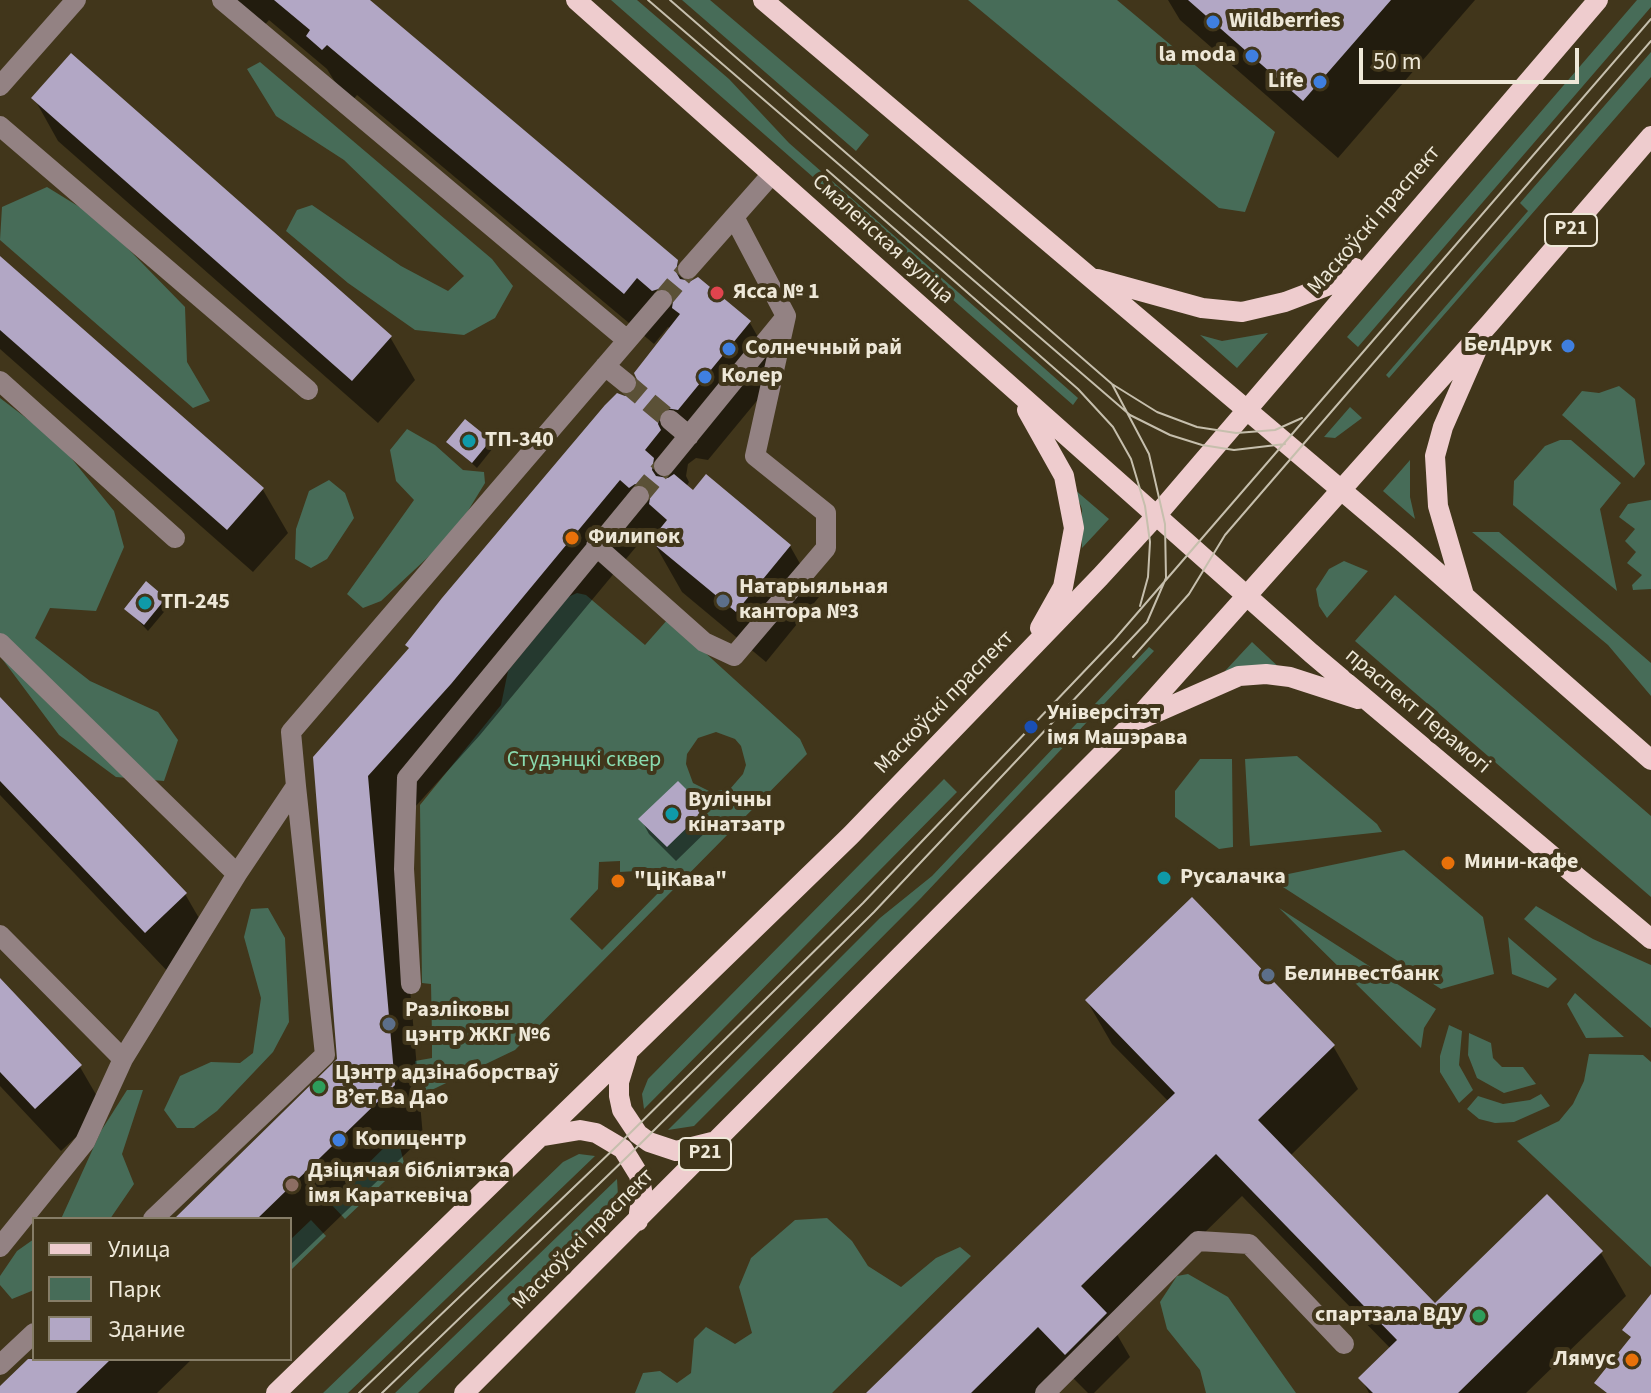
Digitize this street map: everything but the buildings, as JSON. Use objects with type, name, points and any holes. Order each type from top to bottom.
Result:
[{"type":"main road","name":"Смаленская вуліца","points":[[576,0],[1156,516]]},
{"type":"main road","points":[[763,0],[1464,595],[1651,760]]},
{"type":"main road","name":"Маскоўскі праспект","points":[[276,1393],[851,835],[1026,653],[1156,516],[1598,0]]},
{"type":"main road","name":"Маскоўскі праспект","points":[[464,1393],[1134,722],[1490,323],[1651,136]]},
{"type":"main road","points":[[1086,275],[1135,292],[1202,308],[1242,312],[1285,302],[1335,283],[1387,243]]},
{"type":"main road","points":[[1464,595],[1438,506],[1435,456],[1448,414],[1490,323]]},
{"type":"main road","points":[[1013,388],[1064,476],[1074,528],[1063,587],[1026,653]]},
{"type":"main road","name":"праспект Перамогі","points":[[1156,516],[1369,703],[1651,939]]},
{"type":"main road","points":[[1134,722],[1239,676],[1266,674],[1290,677],[1369,703]]},
{"type":"main road","points":[[637,1044],[628,1055],[619,1082],[622,1110],[638,1134],[649,1142],[676,1151],[704,1146],[728,1130]]},
{"type":"main road","points":[[544,1136],[564,1131],[596,1133],[623,1149],[639,1175],[642,1190],[638,1221]]},
{"type":"street","points":[[0,86],[76,0]]},
{"type":"street","points":[[222,0],[627,340]]},
{"type":"street","points":[[0,126],[308,390]]},
{"type":"street","points":[[688,269],[772,174]]},
{"type":"street","points":[[596,546],[704,642],[734,656],[826,548],[826,513],[755,456],[786,316],[734,217]]},
{"type":"street","points":[[155,1217],[325,1055],[291,732],[662,300]]},
{"type":"street","points":[[664,466],[786,316]]},
{"type":"street","points":[[605,366],[626,383]]},
{"type":"street","points":[[0,381],[175,538]]},
{"type":"street","points":[[670,420],[689,436]]},
{"type":"street","points":[[411,984],[404,869],[407,778],[639,496]]},
{"type":"street","points":[[0,643],[237,874]]},
{"type":"street","points":[[2,1239],[85,1142],[123,1059],[237,874],[296,786]]},
{"type":"street","points":[[0,935],[123,1059]]},
{"type":"street","points":[[1045,1393],[1198,1241],[1249,1244],[1344,1344]]},
{"type":"street","points":[[0,1365],[32,1335]]},
{"type":"green space","points":[[611,0],[637,0],[729,79],[789,143],[1078,398],[1073,405]]},
{"type":"green space","points":[[682,0],[710,0],[869,135],[856,151]]},
{"type":"green space","points":[[968,0],[1117,0],[1275,132],[1245,212],[1219,208]]},
{"type":"green space","points":[[1637,0],[1651,0],[1651,7],[1358,347],[1347,337]]},
{"type":"green space","points":[[1651,52],[1651,77],[1389,378],[1386,375],[1528,211],[1520,203]]},
{"type":"green space","points":[[260,62],[492,259],[513,286],[495,318],[464,335],[415,330],[348,283],[286,231],[297,210],[312,205],[401,266],[448,291],[464,276],[344,160],[276,116],[247,69]]},
{"type":"green space","points":[[47,187],[99,219],[185,307],[187,362],[210,401],[193,408],[0,240],[2,207]]},
{"type":"green space","points":[[1268,333],[1237,368],[1200,335],[1222,341]]},
{"type":"green space","points":[[1619,386],[1635,399],[1645,464],[1634,478],[1562,415],[1582,391],[1599,393]]},
{"type":"green space","points":[[0,398],[59,443],[114,511],[124,547],[96,611],[50,608],[35,638],[90,681],[158,712],[178,740],[164,781],[116,777],[59,735],[0,656]]},
{"type":"green space","points":[[1350,407],[1362,418],[1335,438],[1324,437]]},
{"type":"green space","points":[[407,429],[435,445],[463,470],[484,472],[485,483],[455,532],[381,601],[363,608],[347,594],[414,500],[396,481],[390,450]]},
{"type":"green space","points":[[1560,440],[1571,440],[1621,483],[1600,509],[1617,591],[1513,505],[1514,481],[1545,446]]},
{"type":"green space","points":[[1410,460],[1410,497],[1415,519],[1383,491]]},
{"type":"green space","points":[[329,480],[345,493],[354,518],[327,559],[311,568],[295,559],[296,529],[309,491]]},
{"type":"green space","points":[[1074,489],[1109,519],[1082,548],[1082,509]]},
{"type":"green space","points":[[1651,500],[1651,589],[1633,590],[1632,585],[1642,575],[1627,563],[1636,552],[1625,541],[1635,529],[1619,517],[1628,504]]},
{"type":"green space","points":[[1472,532],[1499,532],[1651,663],[1651,696],[1608,645]]},
{"type":"green space","points":[[1344,561],[1368,571],[1327,618],[1319,606],[1316,589],[1329,569]]},
{"type":"green space","name":"Студэнцкі сквер","points":[[577,593],[586,595],[645,645],[668,619],[800,739],[807,754],[515,1050],[417,1097],[415,1061],[432,1058],[431,984],[422,983],[420,805],[501,705],[508,671],[568,597]],"holes":[[[716,732],[735,739],[741,746],[746,765],[743,774],[730,789],[711,792],[693,783],[686,764],[687,754],[698,738]],[[620,861],[620,872],[668,869],[666,885],[602,950],[570,919],[598,889],[599,862]]]},
{"type":"green space","points":[[1395,595],[1651,816],[1651,897],[1355,641]]},
{"type":"green space","points":[[1252,642],[1283,671],[1225,671]]},
{"type":"green space","points":[[1149,647],[1154,651],[921,898],[694,1126],[668,1130],[880,918],[932,876]]},
{"type":"green space","points":[[1297,756],[1377,824],[1382,832],[1250,846],[1245,759]]},
{"type":"green space","points":[[1200,759],[1232,759],[1233,847],[1219,849],[1175,817],[1175,791]]},
{"type":"green space","points":[[944,779],[957,792],[644,1109],[642,1094],[648,1079]]},
{"type":"green space","points":[[1404,850],[1483,917],[1494,974],[1441,989],[1269,878]]},
{"type":"green space","points":[[1536,906],[1593,939],[1651,965],[1651,1028],[1524,919]]},
{"type":"green space","points":[[268,908],[285,938],[289,1022],[273,1052],[217,1111],[194,1128],[177,1128],[164,1110],[180,1076],[211,1062],[240,1063],[253,1053],[261,998],[244,937],[251,909]]},
{"type":"green space","points":[[1279,908],[1436,1009],[1424,1028],[1421,1048]]},
{"type":"green space","points":[[1508,937],[1557,979],[1548,988],[1512,974]]},
{"type":"green space","points":[[1575,993],[1624,1037],[1586,1038],[1567,1004]]},
{"type":"green space","points":[[1449,1025],[1462,1031],[1459,1065],[1473,1090],[1459,1103],[1440,1072],[1440,1056]]},
{"type":"green space","points":[[1469,1033],[1491,1043],[1493,1058],[1502,1067],[1523,1067],[1536,1084],[1504,1093],[1477,1078],[1468,1055]]},
{"type":"green space","points":[[1589,1054],[1643,1055],[1651,1062],[1651,1267],[1517,1141],[1559,1121],[1573,1104],[1584,1081]]},
{"type":"green space","points":[[127,1090],[143,1090],[122,1154],[134,1184],[111,1217],[62,1217],[101,1131]]},
{"type":"green space","points":[[1541,1094],[1550,1106],[1514,1122],[1495,1123],[1479,1119],[1467,1109],[1478,1096],[1503,1104],[1530,1100]]},
{"type":"green space","points":[[397,1135],[404,1163],[345,1219],[329,1202]]},
{"type":"green space","points":[[579,1154],[595,1156],[348,1393],[323,1393],[563,1162]]},
{"type":"green space","points":[[617,1179],[618,1196],[609,1209],[418,1393],[395,1393]]},
{"type":"green space","points":[[827,1218],[852,1241],[868,1266],[901,1287],[936,1258],[960,1247],[971,1256],[832,1393],[635,1393],[643,1373],[660,1371],[677,1383],[691,1373],[694,1339],[706,1327],[735,1344],[752,1333],[739,1287],[751,1258],[795,1220]]},
{"type":"green space","points":[[311,1220],[326,1236],[292,1269],[292,1238]]},
{"type":"green space","points":[[32,1240],[32,1291],[12,1299],[0,1285],[0,1276],[17,1251]]},
{"type":"green space","points":[[1188,1274],[1228,1297],[1296,1393],[1206,1393],[1200,1370],[1167,1329],[1160,1302],[1177,1276]]},
{"type":"tunnel","points":[[662,300],[688,269]]},
{"type":"tunnel","points":[[626,383],[670,420]]},
{"type":"tunnel","points":[[639,496],[664,466]]},
{"type":"tram line","points":[[648,0],[1130,415],[1170,435],[1202,445],[1234,450],[1285,444]]},
{"type":"tram line","points":[[670,0],[1112,384],[1157,412],[1197,427],[1236,433],[1275,430],[1302,418]]},
{"type":"tram line","points":[[359,1393],[618,1145],[863,903],[1114,640],[1651,19]]},
{"type":"tram line","points":[[1133,657],[1189,594],[1225,535],[1651,41]]},
{"type":"tram line","points":[[827,170],[1078,389],[1113,427],[1131,459],[1145,506],[1150,542],[1148,577],[1140,606]]},
{"type":"tram line","points":[[382,1393],[628,1156],[874,912],[1147,622],[1166,578],[1165,524],[1149,454],[1112,384]]},
{"type":"place","name":"Wildberries","points":[[1213,22]]},
{"type":"place","name":"la moda","points":[[1252,56]]},
{"type":"place","name":"Life","points":[[1320,82]]},
{"type":"place","name":"Ясса № 1","points":[[717,293]]},
{"type":"place","name":"БелДрук","points":[[1568,346]]},
{"type":"place","name":"Солнечный рай","points":[[729,349]]},
{"type":"place","name":"Колер","points":[[705,377]]},
{"type":"place","name":"ТП-340","points":[[469,441]]},
{"type":"place","name":"Филипок","points":[[572,538]]},
{"type":"place","name":"Натарыяльная кантора №3","points":[[723,601]]},
{"type":"place","name":"ТП-245","points":[[145,603]]},
{"type":"place","name":"Універсітэт імя Машэрава","points":[[1031,727]]},
{"type":"place","name":"Вулічны кінатэатр","points":[[672,814]]},
{"type":"place","name":"Мини-кафе","points":[[1448,863]]},
{"type":"place","name":"Русалачка","points":[[1164,878]]},
{"type":"place","name":"\"ЦіКава\"","points":[[618,881]]},
{"type":"place","name":"Белинвестбанк","points":[[1268,975]]},
{"type":"place","name":"Разліковы цэнтр ЖКГ №6","points":[[389,1024]]},
{"type":"place","name":"Цэнтр адзінаборстваў Вʼет Ва Дао","points":[[319,1087]]},
{"type":"place","name":"Копицентр","points":[[339,1140]]},
{"type":"place","name":"Дзіцячая бібліятэка імя Караткевіча","points":[[292,1185]]},
{"type":"place","name":"спартзала ВДУ","points":[[1479,1316]]},
{"type":"place","name":"Лямус","points":[[1632,1360]]}]
